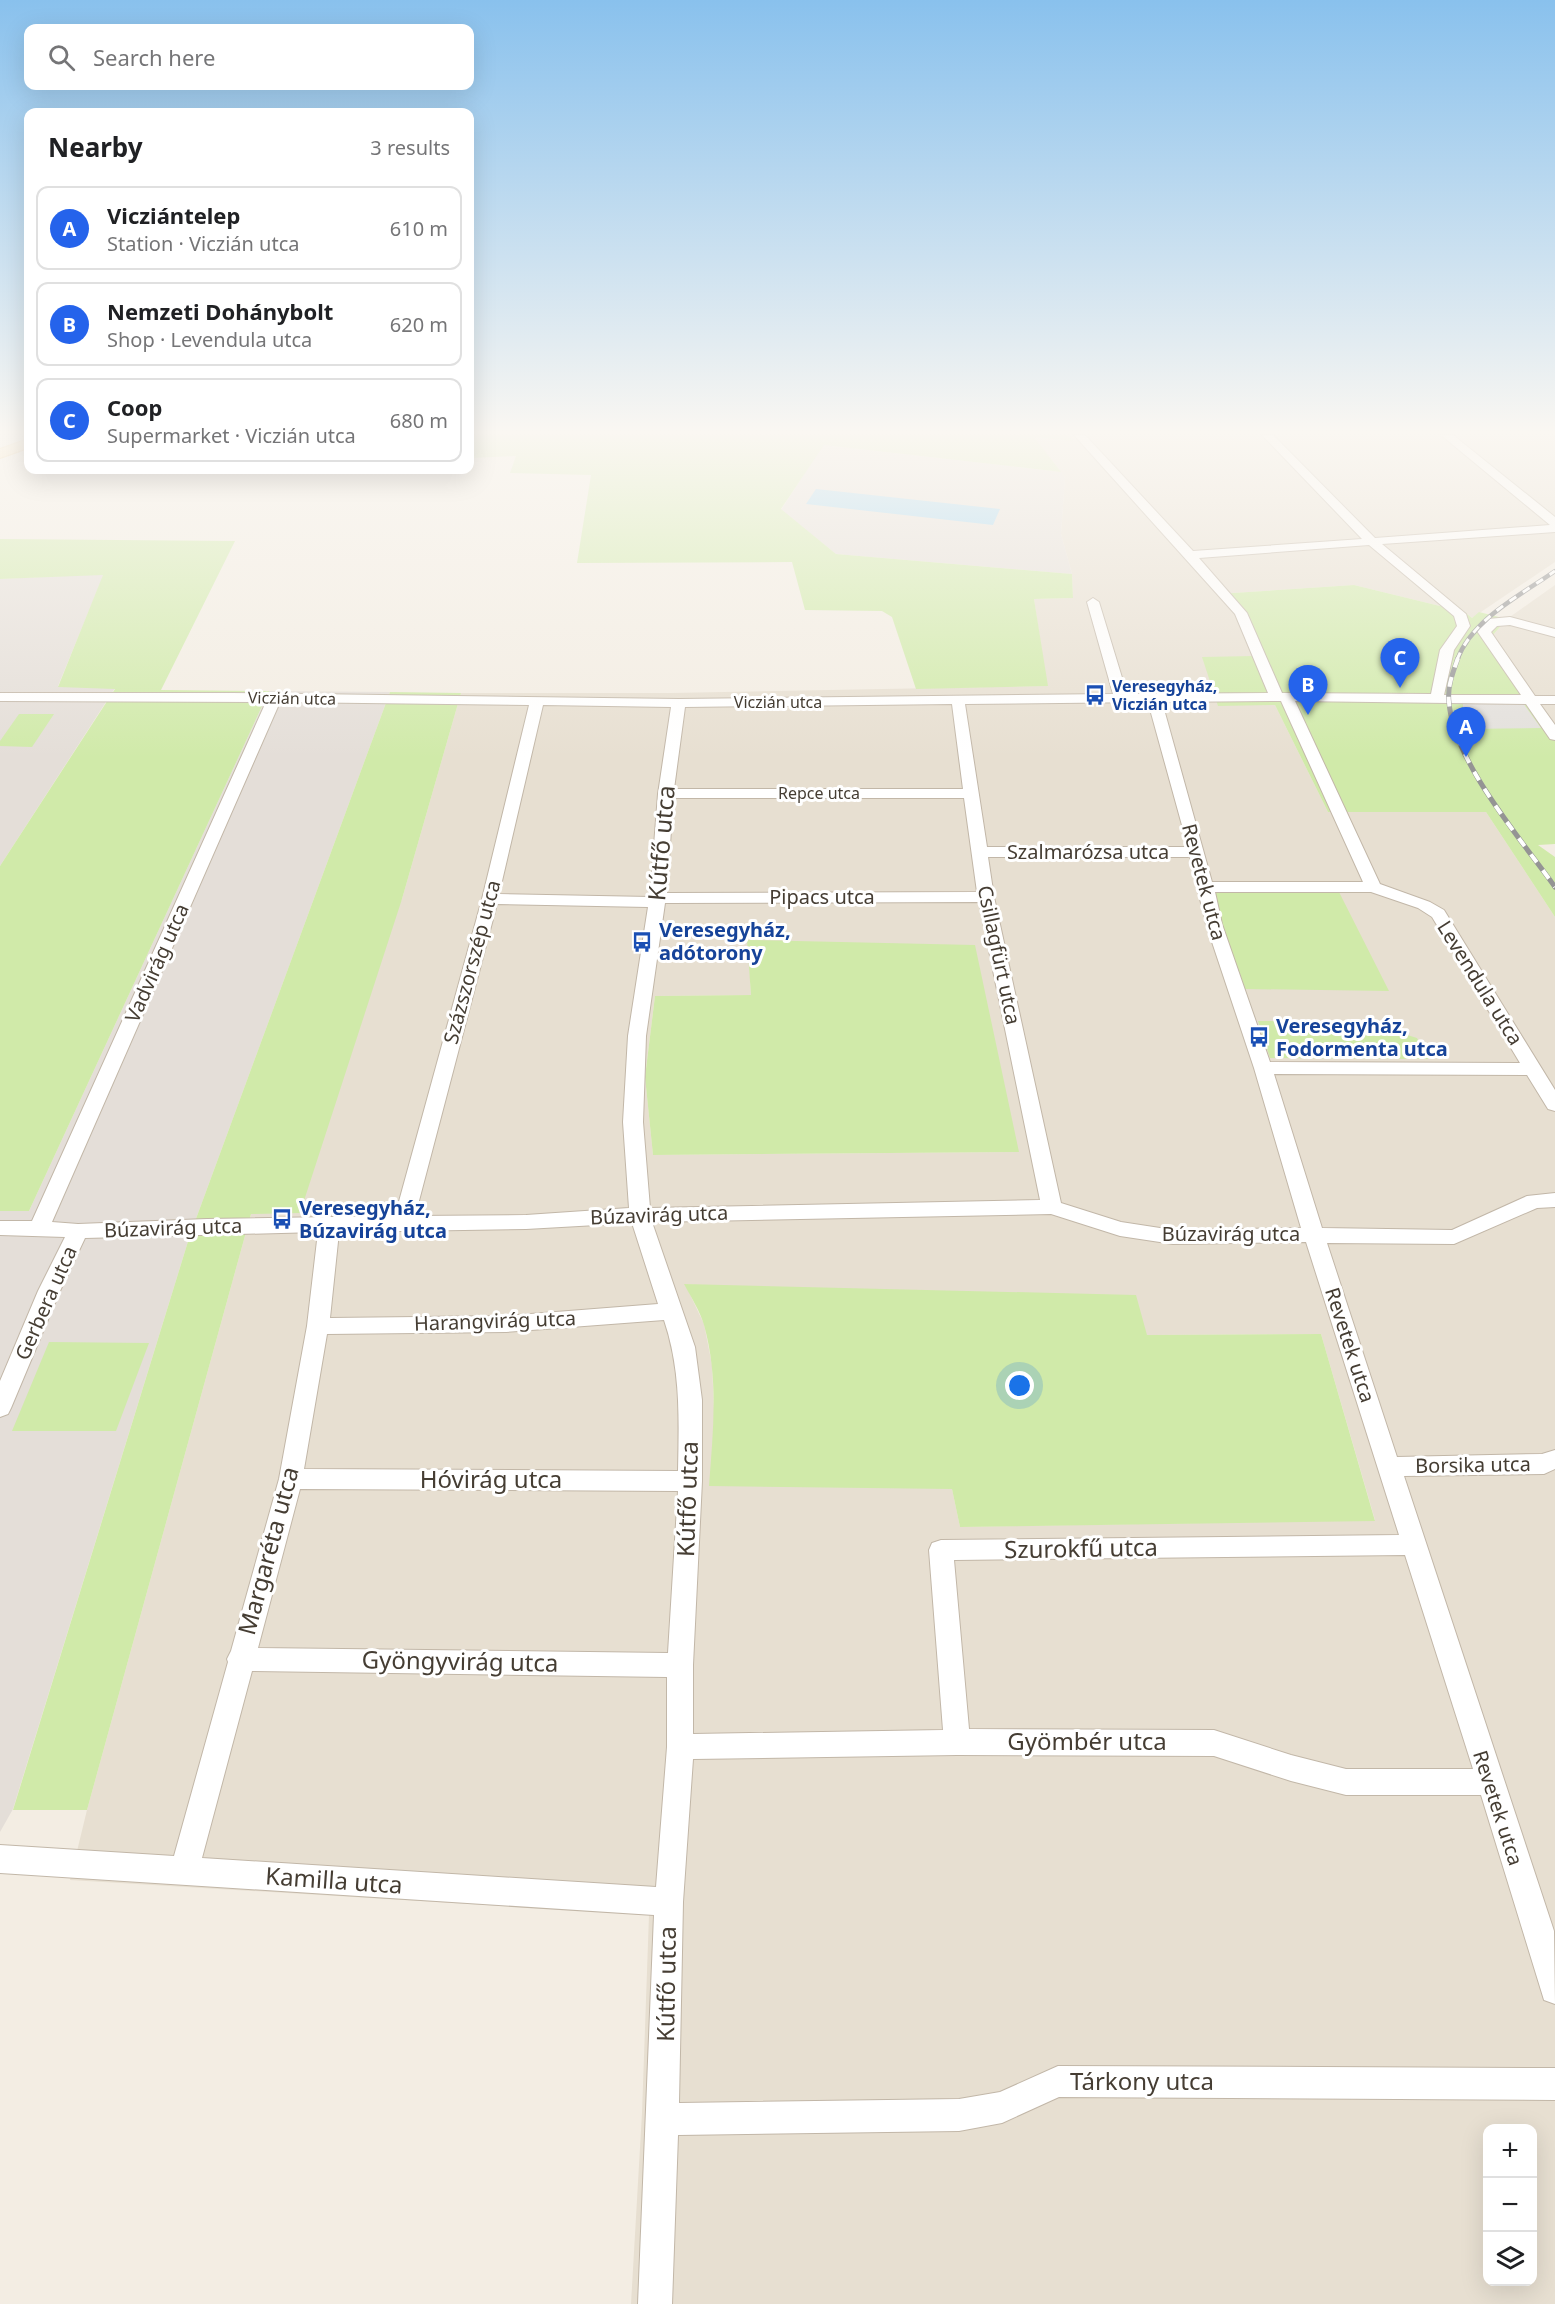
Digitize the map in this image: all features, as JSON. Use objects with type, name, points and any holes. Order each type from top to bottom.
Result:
[{"type":"street","points":[[1178,543],[1241,614],[1373,887],[1205,887]]},
{"type":"street","points":[[1190,555],[1365,543]]},
{"type":"street","points":[[1373,543],[1462,618],[1464,626],[1448,650],[1437,697]]},
{"type":"street","points":[[1093,603],[1122,700]]},
{"type":"street","points":[[1555,633],[1510,621],[1493,622],[1484,631],[1555,736]]},
{"type":"street","name":"Viczián utca","points":[[0,697],[679,703],[1281,697],[1555,700]]},
{"type":"street","name":"Vadvirág utca","points":[[39,1228],[275,698]]},
{"type":"street","name":"Revetek utca","points":[[1154,699],[1218,934],[1263,1068],[1314,1235],[1489,1782],[1547,1931],[1555,1989]]},
{"type":"street","name":"Százszorszép utca","points":[[403,1223],[490,899],[537,701]]},
{"type":"street","name":"Csillagfürt utca","points":[[958,701],[986,897],[1052,1208]]},
{"type":"street","name":"Kútfő utca","points":[[655,2304],[669,1902],[680,1747],[680,1665],[690,1481],[691,1400],[684,1347],[640,1215],[633,1122],[636,1047],[658,900],[666,794],[679,703]]},
{"type":"street","name":"Repce utca","points":[[666,794],[972,793]]},
{"type":"street","name":"Szalmarózsa utca","points":[[979,852],[1197,852]]},
{"type":"street","name":"Levendula utca","points":[[1373,887],[1424,905],[1438,914],[1555,1105]]},
{"type":"street","name":"Pipacs utca","points":[[490,899],[986,897]]},
{"type":"street","points":[[1263,1068],[1533,1069]]},
{"type":"street","name":"Búzavirág utca","points":[[0,1228],[39,1228],[78,1232],[207,1226],[526,1222],[640,1215],[810,1210],[1052,1208],[1120,1229],[1173,1237],[1314,1235],[1454,1237],[1534,1201],[1555,1200]]},
{"type":"street","name":"Margaréta utca","points":[[184,1872],[240,1659],[291,1479],[318,1326],[329,1226]]},
{"type":"street","name":"Gerbera utca","points":[[0,1408],[78,1232]]},
{"type":"street","name":"Harangvirág utca","points":[[318,1326],[506,1324],[673,1311]]},
{"type":"street","name":"Borsika utca","points":[[1390,1467],[1544,1464],[1555,1459]]},
{"type":"street","name":"Hóvirág utca","points":[[291,1479],[690,1481]]},
{"type":"street","name":"Szurokfű utca","points":[[957,1742],[941,1550],[1413,1545]]},
{"type":"street","name":"Gyöngyvirág utca","points":[[240,1659],[680,1665]]},
{"type":"street","name":"Gyömbér utca","points":[[680,1747],[957,1742],[1214,1743],[1291,1768],[1346,1782],[1489,1782]]},
{"type":"street","name":"Kamilla utca","points":[[0,1859],[669,1902]]},
{"type":"street","name":"Tárkony utca","points":[[663,2119],[959,2115],[1002,2107],[1058,2081],[1555,2084]]},
{"type":"shaded area","points":[[822,543],[1063,543],[1072,574],[836,554]]},
{"type":"shaded area","points":[[1063,543],[1555,543],[1555,562],[1472,618],[1455,604],[1440,606],[1354,585],[1217,594],[1234,613],[1254,657],[1203,657],[1219,705],[1275,705],[1328,812],[1486,812],[1555,917],[1555,2304],[631,2304],[642,2113],[649,1915],[70,1880],[87,1810],[251,1214],[402,899],[461,693],[671,693],[1047,686],[1034,599],[1073,598],[1072,574]],"holes":[[[748,940],[1019,1152],[653,1155],[645,1077],[655,996],[751,995]],[[685,1284],[1147,1335],[1321,1334],[1375,1520],[960,1527],[952,1489],[714,1408],[712,1365],[704,1324]]]},
{"type":"shaded area","points":[[104,574],[58,686],[115,688],[0,866],[0,579]]},
{"type":"shaded area","points":[[1555,585],[1555,728],[1492,636],[1507,619]]},
{"type":"shaded area","points":[[269,691],[390,692],[190,1235],[13,1809],[0,1832],[0,1211],[29,1211]]},
{"type":"shaded area","points":[[1463,702],[1523,703],[1541,728],[1463,729]]},
{"type":"green space","points":[[0,543],[234,543],[161,690],[269,691],[29,1211],[0,1211],[0,866],[115,689],[58,687],[103,575],[0,579]]},
{"type":"green space","points":[[580,543],[822,543],[836,554],[1072,574],[1073,598],[1034,599],[1048,686],[916,689],[892,617],[882,611],[805,610],[792,562],[577,563]]},
{"type":"green space","points":[[1354,585],[1440,606],[1455,604],[1472,618],[1479,612],[1507,619],[1492,636],[1555,728],[1555,844],[1538,845],[1555,857],[1555,917],[1486,812],[1328,812],[1275,705],[1218,706],[1202,657],[1254,656],[1234,613],[1217,594]]},
{"type":"green space","points":[[390,692],[461,693],[402,899],[300,1213],[251,1214],[87,1810],[13,1810],[190,1235]]},
{"type":"green space","points":[[19,714],[54,714],[32,747],[0,746],[0,741]]},
{"type":"green space","points":[[1212,890],[1339,892],[1389,991],[1244,989],[1219,926]]},
{"type":"green space","points":[[747,940],[975,945],[1019,1152],[653,1155],[645,1077],[655,996],[751,995]]},
{"type":"green space","points":[[1258,1021],[1361,1021],[1417,1038],[1428,1059],[1270,1058]]},
{"type":"green space","points":[[684,1284],[1136,1295],[1147,1335],[1321,1334],[1375,1521],[960,1527],[952,1489],[709,1486],[714,1405],[712,1365],[702,1320]]},
{"type":"green space","points":[[49,1342],[149,1343],[116,1431],[12,1431]]},
{"type":"railway","points":[[1457,660],[1464,645],[1486,620],[1555,571]]},
{"type":"railway","points":[[1458,658],[1451,680],[1449,702],[1453,725],[1462,749],[1491,799],[1555,887]]},
{"type":"place","name":"Coop","points":[[1400,688]]},
{"type":"place","name":"Veresegyház, Viczián utca","points":[[1095,695]]},
{"type":"place","name":"Nemzeti Dohánybolt","points":[[1308,715]]},
{"type":"place","name":"Vicziántelep","points":[[1466,757]]},
{"type":"place","name":"Veresegyház, adótorony","points":[[642,942]]},
{"type":"place","name":"Veresegyház, Fodormenta utca","points":[[1259,1037]]},
{"type":"place","name":"Veresegyház, Búzavirág utca","points":[[282,1219]]}]
